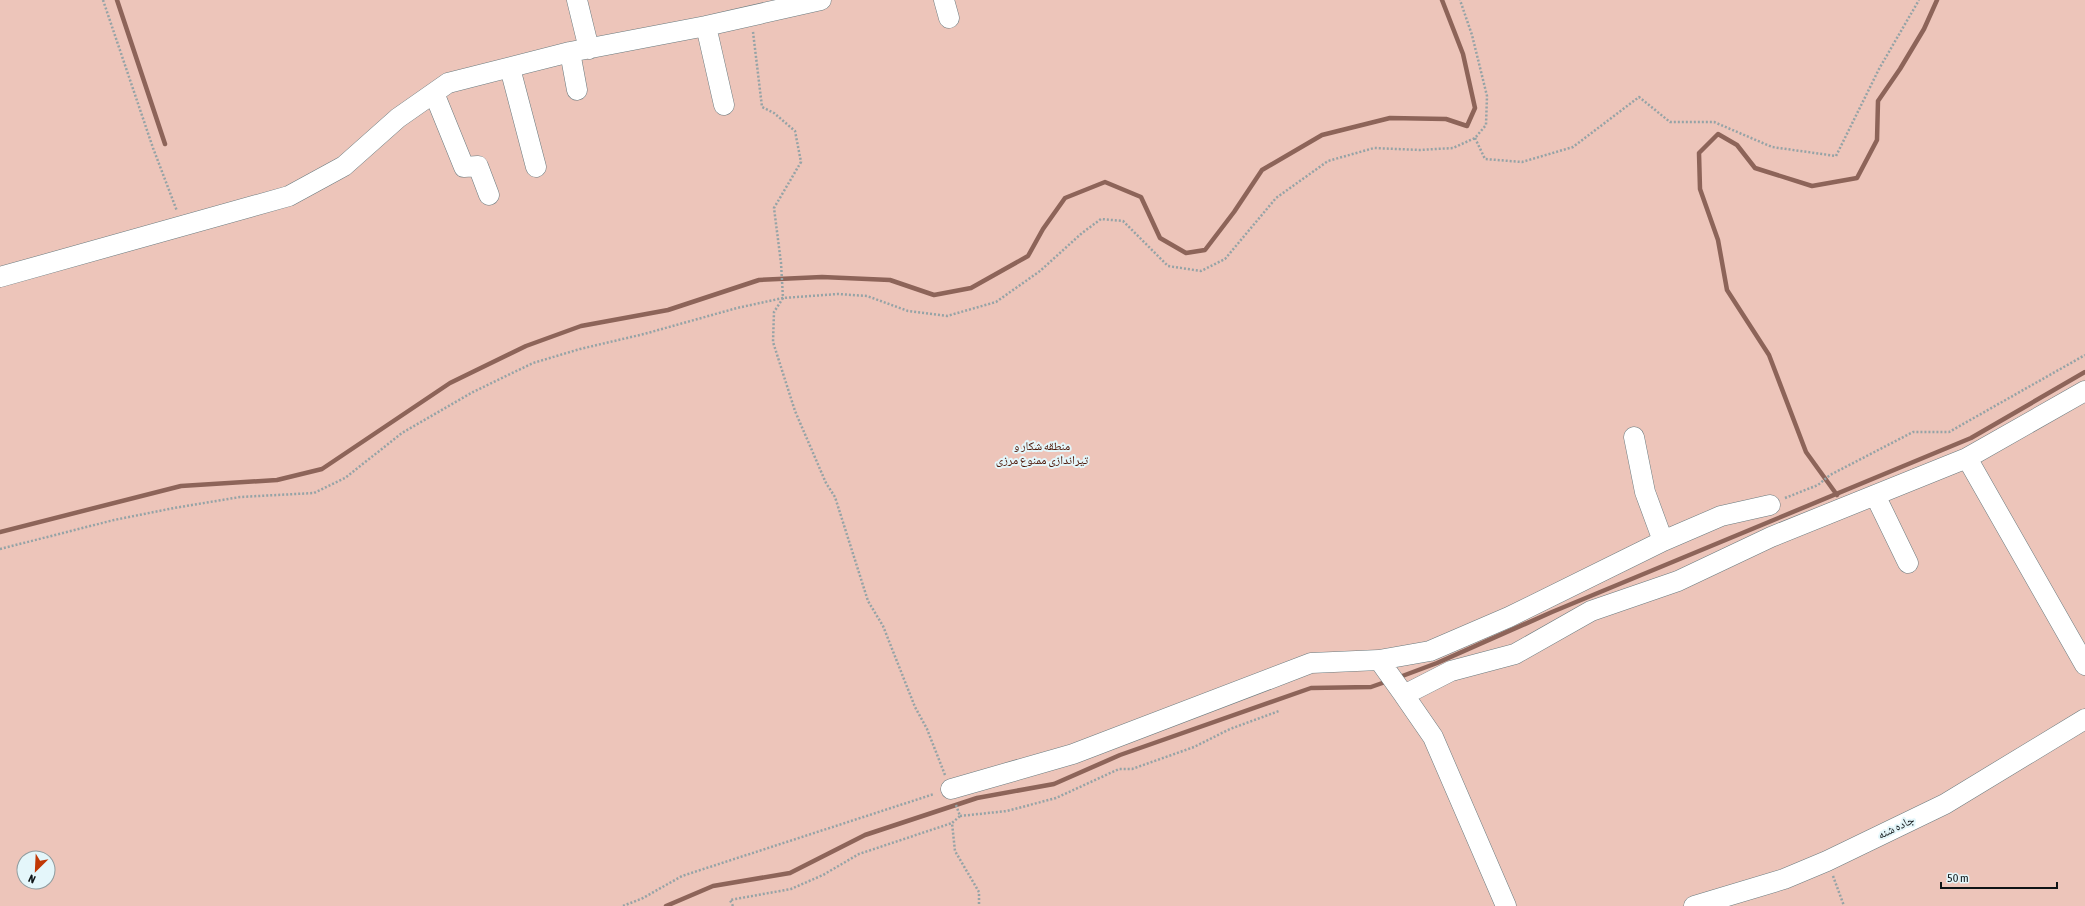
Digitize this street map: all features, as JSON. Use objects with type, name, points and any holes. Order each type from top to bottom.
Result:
[{"type":"street","points":[[577,0],[589,49]]},
{"type":"street","points":[[0,277],[289,196],[344,166],[398,118],[448,83],[570,52],[706,26],[821,0]]},
{"type":"street","points":[[706,26],[724,105]]},
{"type":"street","points":[[570,52],[577,90]]},
{"type":"street","points":[[510,68],[536,167]]},
{"type":"street","points":[[434,93],[464,167],[478,166],[489,195]]},
{"type":"street","points":[[1401,691],[1451,671],[1516,654],[1591,611],[1678,581],[1771,537],[1967,458],[2085,391]]},
{"type":"street","points":[[1634,437],[1645,492],[1663,541]]},
{"type":"street","points":[[1967,458],[2085,665]]},
{"type":"street","points":[[1875,495],[1908,563]]},
{"type":"street","points":[[951,789],[1073,754],[1311,663],[1383,666],[1430,650],[1509,617],[1663,541],[1721,516],[1770,505]]},
{"type":"street","points":[[1383,666],[1434,737],[1506,906]]},
{"type":"street","name":"جاده شنه","points":[[1694,906],[1784,878],[1827,861],[1945,804],[2085,720]]},
{"type":"path","points":[[104,0],[153,148],[170,188],[182,226]]},
{"type":"path","points":[[0,549],[114,520],[174,508],[240,497],[314,493],[345,478],[402,433],[474,392],[533,362],[659,330],[737,308],[783,298],[838,294],[866,296],[908,311],[947,316],[996,302],[1040,271],[1082,233],[1100,219],[1123,221],[1168,266],[1201,271],[1225,259],[1276,198],[1328,161],[1374,148],[1420,150],[1453,148],[1475,138],[1486,125],[1487,96],[1472,35],[1460,0]]},
{"type":"path","points":[[1475,138],[1485,159],[1522,162],[1573,147],[1639,97],[1670,122],[1714,122],[1772,146],[1836,156],[1879,69],[1919,0]]},
{"type":"path","points":[[623,906],[643,898],[682,876],[951,789],[927,729],[915,708],[883,626],[868,600],[835,497],[826,483],[795,411],[773,342],[774,312],[783,298],[781,263],[774,208],[801,162],[795,131],[774,113],[762,107],[752,16]]},
{"type":"path","points":[[1770,505],[1818,485],[1830,474],[1913,432],[1949,432],[2085,355]]},
{"type":"path","points":[[733,906],[730,900],[791,889],[823,875],[859,854],[952,823],[959,814],[1007,811],[1056,798],[1119,768],[1132,768],[1194,747],[1230,729],[1279,711]]},
{"type":"path","points":[[952,823],[955,850],[979,892],[979,906]]},
{"type":"path","points":[[1827,861],[1844,906]]},
{"type":"green space","name":"منطقه شکار و تیراندازی ممنوع مرزی","points":[[0,0],[2085,0],[2085,906],[0,906]]},
{"type":"waterway","points":[[117,0],[165,144]]},
{"type":"waterway","points":[[0,532],[181,486],[277,480],[322,469],[450,383],[526,346],[581,326],[668,310],[759,280],[822,277],[890,280],[934,295],[971,288],[1028,256],[1043,229],[1065,198],[1105,182],[1141,197],[1160,238],[1186,253],[1205,250],[1234,212],[1262,170],[1322,135],[1390,118],[1446,119],[1467,126],[1475,108],[1463,54],[1442,0]]},
{"type":"waterway","points":[[1837,495],[1806,452],[1769,355],[1727,290],[1718,240],[1700,189],[1699,153],[1718,134],[1737,145],[1755,168],[1812,186],[1857,178],[1877,140],[1878,101],[1900,69],[1924,29],[1937,0]]},
{"type":"waterway","points":[[1397,678],[1437,663],[1552,612],[1971,438],[2085,372]]},
{"type":"waterway","points":[[666,906],[713,886],[790,873],[865,835],[977,798],[1054,784],[1120,755],[1311,688],[1371,687],[1388,681]]}]
